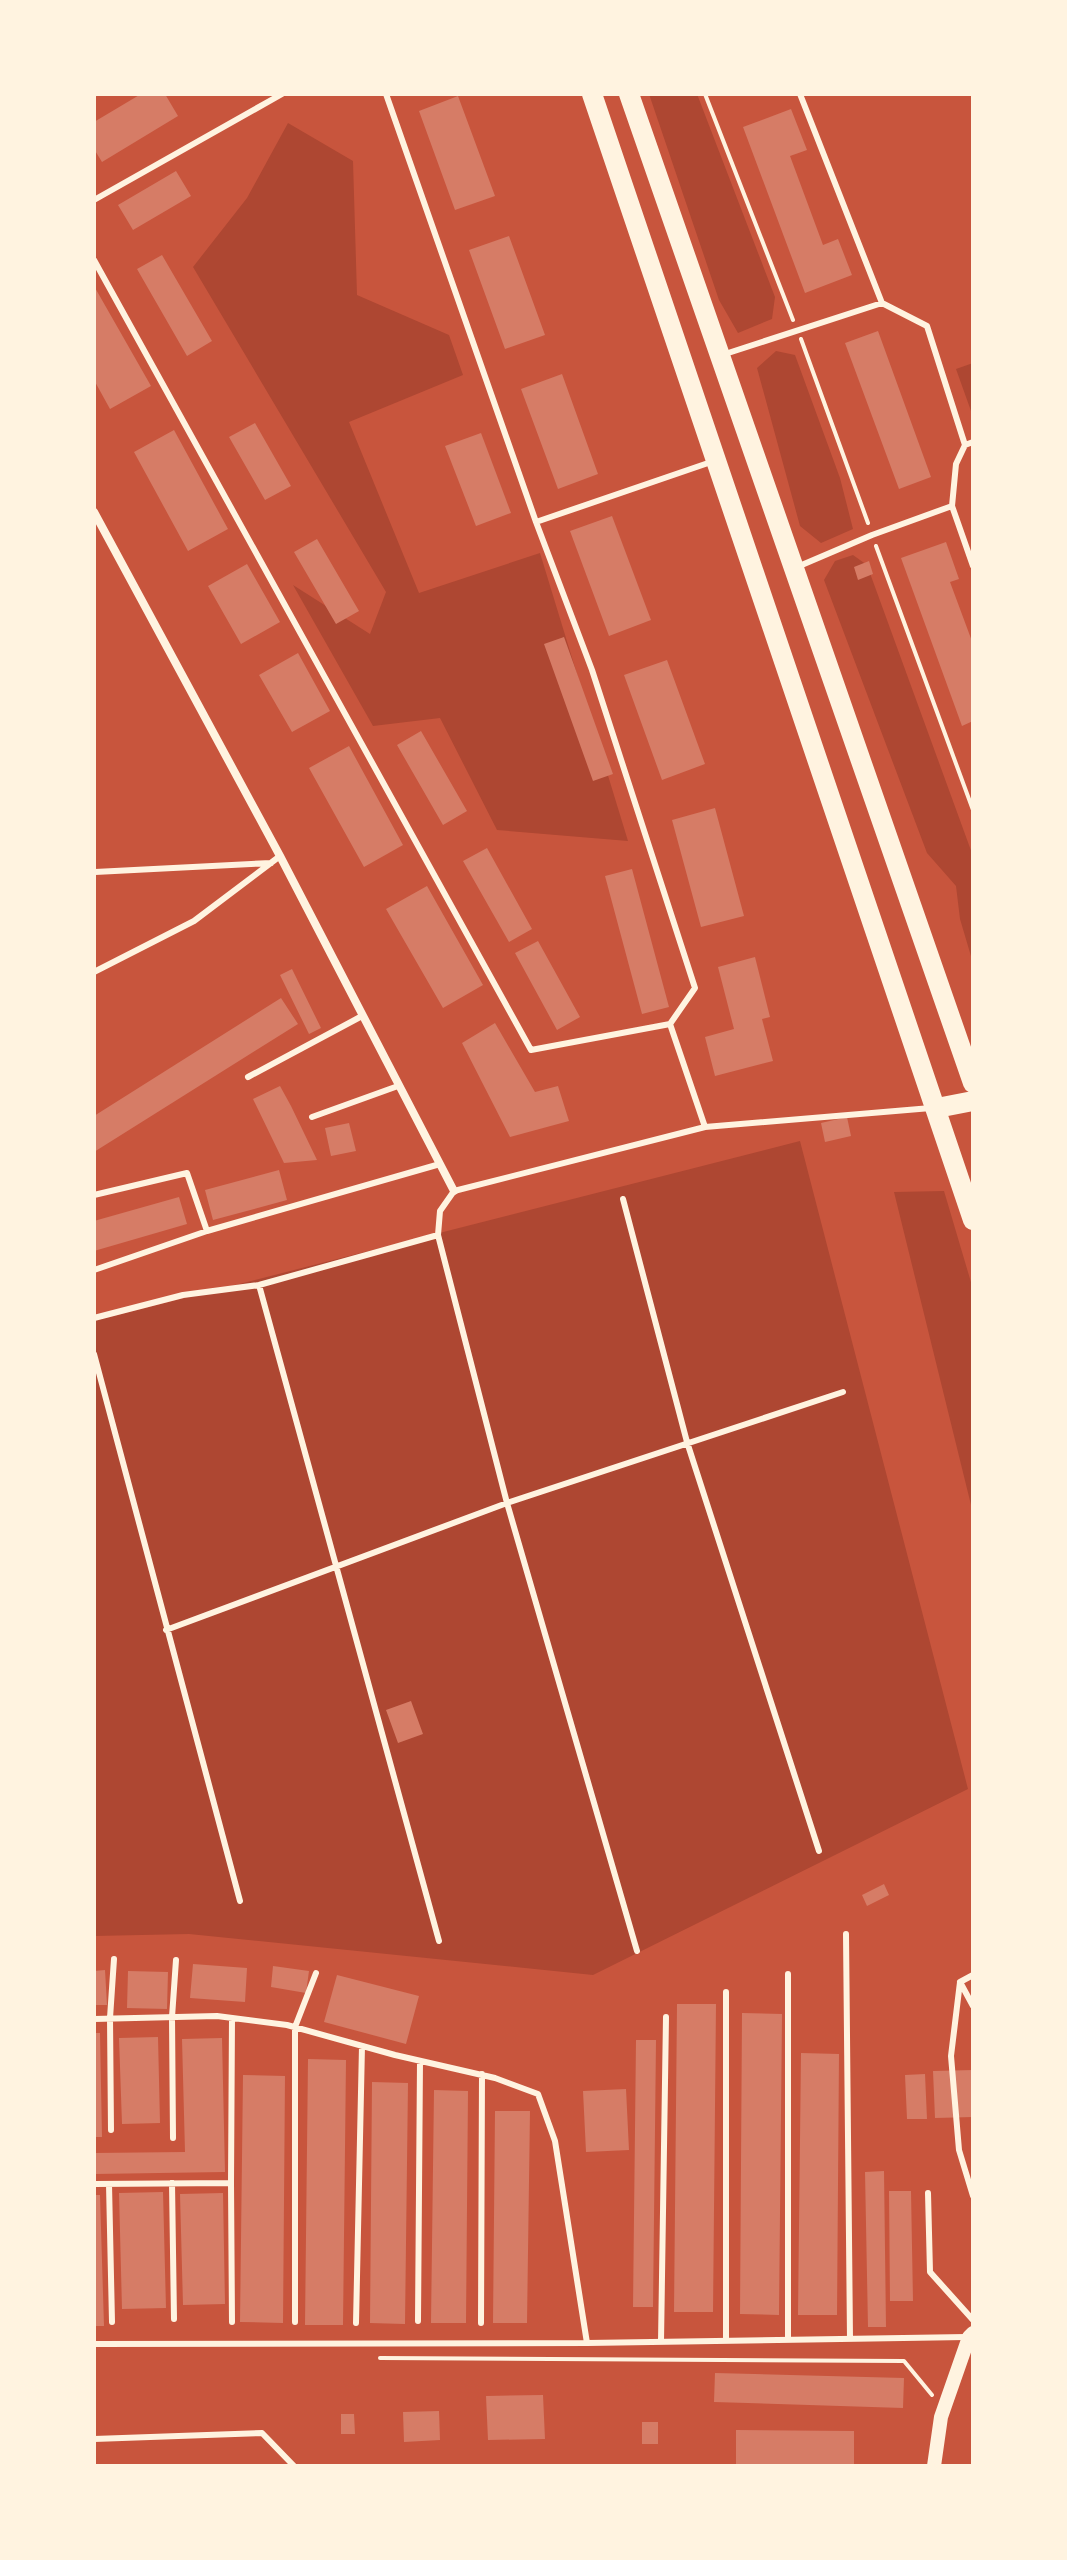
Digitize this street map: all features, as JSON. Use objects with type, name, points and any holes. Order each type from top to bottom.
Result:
[{"type":"main road","points":[[592,94],[973,1220]]},
{"type":"main road","points":[[629,94],[973,1083]]},
{"type":"main road","points":[[937,1108],[973,1101]]},
{"type":"street","points":[[94,512],[280,856],[454,1191]]},
{"type":"street","points":[[934,2466],[944,2409],[971,2335]]},
{"type":"lane","points":[[94,200],[282,94]]},
{"type":"lane","points":[[800,94],[882,303],[927,326],[965,445],[956,464],[952,506],[973,566]]},
{"type":"lane","points":[[94,260],[531,1050],[670,1024],[695,988],[592,670],[536,522],[387,95]]},
{"type":"lane","points":[[721,356],[882,303]]},
{"type":"lane","points":[[965,445],[973,442]]},
{"type":"lane","points":[[536,522],[716,460]]},
{"type":"lane","points":[[794,569],[872,535],[952,506]]},
{"type":"lane","points":[[94,972],[194,921],[280,856]]},
{"type":"lane","points":[[95,872],[271,863]]},
{"type":"lane","points":[[248,1077],[362,1016]]},
{"type":"lane","points":[[670,1024],[705,1127]]},
{"type":"lane","points":[[312,1117],[398,1086]]},
{"type":"lane","points":[[637,1951],[507,1503],[438,1235],[440,1211],[454,1191],[705,1127],[937,1108]]},
{"type":"lane","points":[[94,1270],[207,1231],[440,1164]]},
{"type":"lane","points":[[94,1195],[187,1173],[207,1231]]},
{"type":"lane","points":[[623,1199],[687,1442],[819,1851]]},
{"type":"lane","points":[[94,1318],[183,1295],[259,1285],[438,1235]]},
{"type":"lane","points":[[259,1285],[439,1941]]},
{"type":"lane","points":[[94,1354],[240,1901]]},
{"type":"lane","points":[[166,1630],[507,1503],[843,1392]]},
{"type":"lane","points":[[846,1934],[850,2339]]},
{"type":"lane","points":[[111,2130],[110,2018],[114,1959]]},
{"type":"lane","points":[[173,2138],[172,2017],[176,1960]]},
{"type":"lane","points":[[295,2322],[295,2027],[316,1973]]},
{"type":"lane","points":[[788,1974],[788,2340]]},
{"type":"lane","points":[[960,1982],[973,1975]]},
{"type":"lane","points":[[960,1982],[973,2006]]},
{"type":"lane","points":[[960,1982],[951,2056],[959,2150],[973,2196]]},
{"type":"lane","points":[[726,1992],[726,2341]]},
{"type":"lane","points":[[661,2342],[666,2017]]},
{"type":"lane","points":[[94,2019],[232,2018],[295,2027],[420,2061],[482,2074],[538,2094],[555,2141],[587,2343]]},
{"type":"lane","points":[[232,2018],[232,2322]]},
{"type":"lane","points":[[356,2323],[362,2046]]},
{"type":"lane","points":[[418,2321],[420,2061]]},
{"type":"lane","points":[[481,2323],[482,2074]]},
{"type":"lane","points":[[172,2183],[174,2319]]},
{"type":"lane","points":[[94,2184],[231,2183]]},
{"type":"lane","points":[[109,2184],[112,2322]]},
{"type":"lane","points":[[928,2193],[930,2272],[973,2320]]},
{"type":"lane","points":[[94,2344],[587,2343],[971,2335]]},
{"type":"lane","points":[[94,2439],[262,2433],[294,2466]]},
{"type":"path","points":[[705,94],[797,331],[973,810]]},
{"type":"path","points":[[379,2358],[904,2361],[944,2409]]},
{"type":"shaded area","points":[[649,94],[697,94],[775,297],[772,319],[738,333],[719,300]]},
{"type":"shaded area","points":[[288,123],[353,161],[357,295],[449,335],[463,375],[349,422],[419,593],[540,553],[628,841],[497,830],[440,718],[373,726],[293,585],[370,634],[386,592],[193,267],[247,198]]},
{"type":"shaded area","points":[[776,351],[795,355],[840,478],[853,529],[821,543],[800,526],[757,368]]},
{"type":"shaded area","points":[[973,363],[973,411],[971,411],[956,369]]},
{"type":"shaded area","points":[[853,555],[867,565],[973,856],[973,963],[960,919],[956,886],[927,853],[824,580],[835,561]]},
{"type":"shaded area","points":[[800,1141],[968,1789],[593,1975],[189,1934],[94,1936],[94,1321]]},
{"type":"shaded area","points":[[944,1191],[973,1289],[973,1513],[894,1192]]},
{"type":"building","points":[[141,94],[165,94],[178,116],[102,162],[94,149],[94,122]]},
{"type":"building","points":[[458,96],[495,196],[455,210],[419,111]]},
{"type":"building","points":[[791,109],[807,150],[790,156],[823,245],[838,239],[852,275],[805,293],[743,127]]},
{"type":"building","points":[[176,171],[191,196],[133,230],[118,205]]},
{"type":"building","points":[[509,236],[545,335],[505,349],[469,250]]},
{"type":"building","points":[[162,255],[212,341],[187,356],[137,269]]},
{"type":"building","points":[[94,286],[151,386],[110,409],[94,380]]},
{"type":"building","points":[[878,331],[931,477],[899,489],[845,343]]},
{"type":"building","points":[[562,374],[598,474],[558,489],[521,389]]},
{"type":"building","points":[[255,423],[291,486],[265,500],[229,437]]},
{"type":"building","points":[[174,430],[228,529],[188,551],[134,452]]},
{"type":"building","points":[[481,433],[511,513],[476,526],[445,446]]},
{"type":"building","points":[[612,516],[651,620],[609,636],[570,531]]},
{"type":"building","points":[[317,539],[359,611],[336,624],[294,552]]},
{"type":"building","points":[[946,542],[959,579],[950,582],[973,644],[973,721],[962,726],[901,558]]},
{"type":"building","points":[[869,561],[873,574],[858,580],[854,567]]},
{"type":"building","points":[[247,564],[280,622],[241,644],[208,586]]},
{"type":"building","points":[[564,637],[613,774],[593,781],[544,644]]},
{"type":"building","points":[[298,653],[330,711],[292,732],[259,675]]},
{"type":"building","points":[[667,660],[705,764],[662,780],[624,675]]},
{"type":"building","points":[[421,731],[467,811],[443,825],[397,745]]},
{"type":"building","points":[[349,746],[403,845],[364,867],[309,768]]},
{"type":"building","points":[[715,808],[744,916],[701,927],[672,820]]},
{"type":"building","points":[[487,848],[532,929],[509,942],[463,861]]},
{"type":"building","points":[[632,869],[669,1007],[642,1014],[605,876]]},
{"type":"building","points":[[427,886],[483,985],[443,1008],[386,909]]},
{"type":"building","points":[[538,941],[580,1017],[557,1030],[515,953]]},
{"type":"building","points":[[755,957],[770,1017],[762,1019],[773,1061],[715,1076],[705,1037],[734,1029],[718,967]]},
{"type":"building","points":[[292,969],[321,1028],[309,1034],[280,975]]},
{"type":"building","points":[[281,998],[298,1024],[94,1152],[94,1116]]},
{"type":"building","points":[[495,1023],[535,1092],[558,1086],[569,1121],[510,1137],[462,1043]]},
{"type":"building","points":[[280,1086],[317,1160],[284,1163],[253,1099]]},
{"type":"building","points":[[847,1117],[851,1136],[825,1142],[821,1123]]},
{"type":"building","points":[[349,1123],[356,1151],[331,1156],[325,1128]]},
{"type":"building","points":[[279,1170],[287,1200],[213,1220],[205,1190]]},
{"type":"building","points":[[179,1197],[187,1224],[94,1251],[94,1221]]},
{"type":"building","points":[[411,1701],[423,1734],[398,1743],[386,1710]]},
{"type":"building","points":[[884,1884],[889,1895],[867,1906],[862,1895]]},
{"type":"building","points":[[193,1964],[247,1968],[245,2002],[190,1998]]},
{"type":"building","points":[[273,1966],[309,1971],[306,1993],[271,1987]]},
{"type":"building","points":[[105,1970],[107,2005],[94,2005],[94,1971]]},
{"type":"building","points":[[128,1971],[168,1972],[167,2009],[127,2008]]},
{"type":"building","points":[[337,1975],[419,1996],[406,2044],[324,2022]]},
{"type":"building","points":[[677,2004],[716,2004],[713,2312],[674,2312]]},
{"type":"building","points":[[742,2013],[782,2014],[779,2315],[740,2314]]},
{"type":"building","points":[[94,2033],[100,2033],[102,2137],[94,2137]]},
{"type":"building","points":[[158,2037],[160,2123],[122,2124],[119,2038]]},
{"type":"building","points":[[222,2038],[225,2172],[94,2174],[94,2153],[185,2152],[182,2039]]},
{"type":"building","points":[[636,2040],[656,2040],[653,2307],[633,2307]]},
{"type":"building","points":[[801,2053],[839,2054],[837,2315],[798,2315]]},
{"type":"building","points":[[308,2059],[346,2060],[343,2325],[305,2325]]},
{"type":"building","points":[[973,2070],[973,2117],[935,2118],[933,2071]]},
{"type":"building","points":[[925,2074],[927,2119],[907,2119],[905,2075]]},
{"type":"building","points":[[243,2075],[285,2076],[283,2323],[240,2322]]},
{"type":"building","points":[[372,2082],[408,2083],[405,2324],[370,2323]]},
{"type":"building","points":[[626,2089],[629,2150],[586,2152],[583,2091]]},
{"type":"building","points":[[434,2090],[468,2091],[466,2323],[431,2323]]},
{"type":"building","points":[[495,2111],[530,2111],[527,2323],[493,2323]]},
{"type":"building","points":[[884,2171],[886,2327],[868,2327],[865,2172]]},
{"type":"building","points":[[889,2191],[911,2191],[913,2301],[890,2301]]},
{"type":"building","points":[[163,2192],[166,2308],[122,2309],[119,2193]]},
{"type":"building","points":[[223,2193],[225,2304],[183,2305],[180,2194]]},
{"type":"building","points":[[94,2195],[100,2195],[104,2326],[94,2326]]},
{"type":"building","points":[[715,2373],[904,2378],[903,2408],[714,2402]]},
{"type":"building","points":[[543,2395],[545,2439],[488,2440],[486,2396]]},
{"type":"building","points":[[439,2411],[440,2440],[404,2442],[403,2412]]},
{"type":"building","points":[[341,2414],[354,2414],[355,2434],[341,2434]]},
{"type":"building","points":[[642,2422],[658,2422],[658,2444],[642,2444]]},
{"type":"building","points":[[736,2430],[854,2431],[854,2466],[736,2466]]}]
